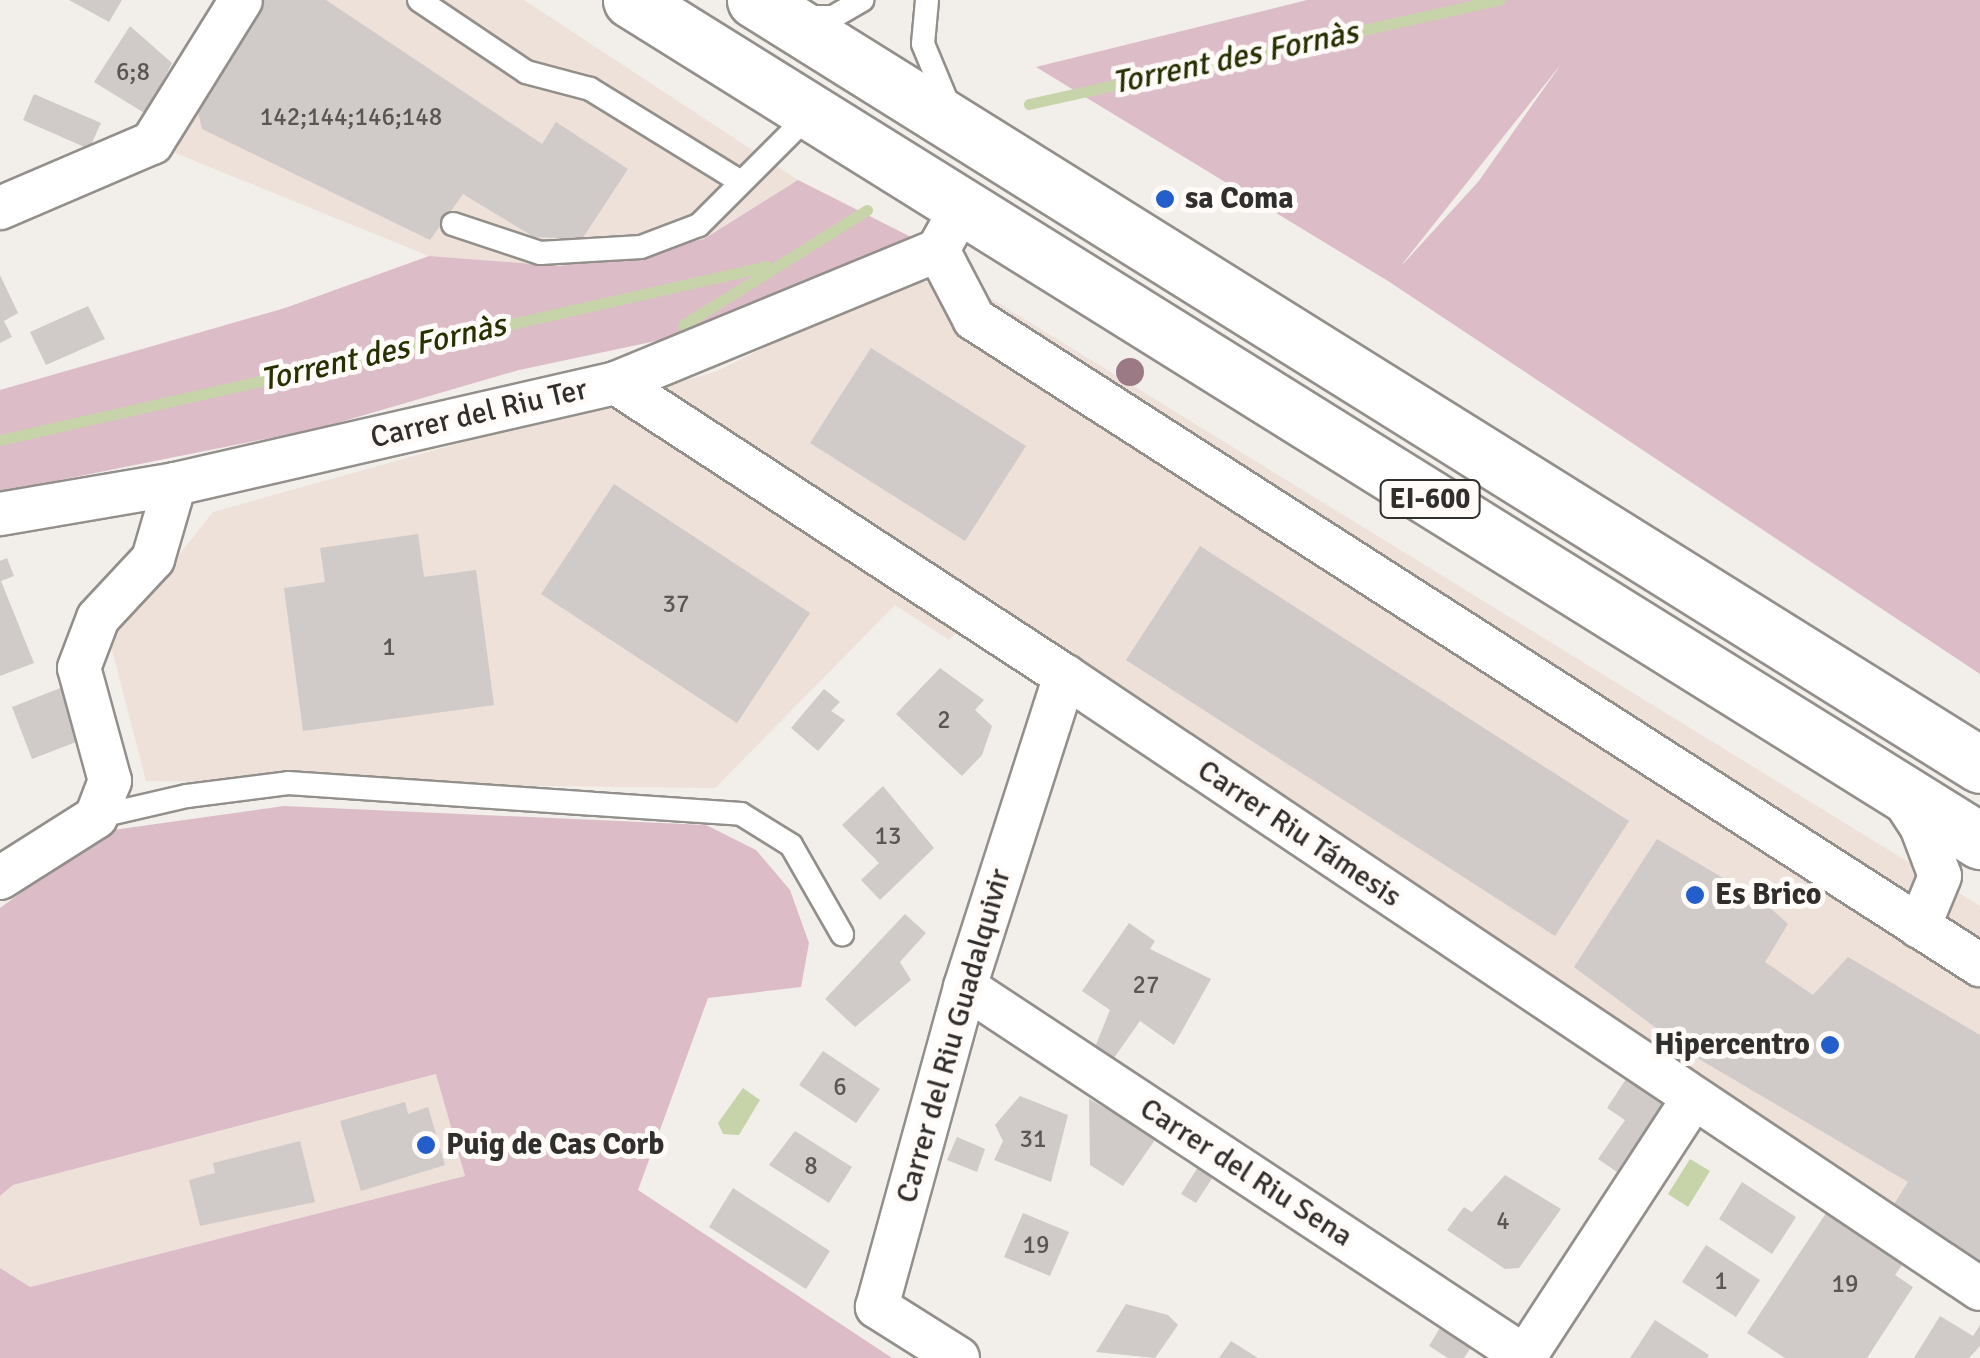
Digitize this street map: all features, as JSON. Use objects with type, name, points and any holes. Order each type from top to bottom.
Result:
[{"type":"main road","name":"EI-600","points":[[632,0],[811,113],[950,228],[1980,841]]},
{"type":"main road","name":"EI-600","points":[[768,8],[1980,765]]},
{"type":"street","points":[[0,208],[152,144],[240,0]]},
{"type":"street","points":[[950,228],[974,319],[1980,964]]},
{"type":"street","name":"Carrer del Riu Ter","points":[[0,514],[175,484],[616,383],[950,228]]},
{"type":"street","name":"Carrer Riu Támesis","points":[[616,383],[1065,676],[1692,1100],[1980,1289]]},
{"type":"street","points":[[0,878],[96,817],[110,781],[78,668],[98,618],[153,560],[175,484]]},
{"type":"street","name":"Carrer del Riu Guadalquivir","points":[[958,1358],[877,1307],[964,987],[1065,676]]},
{"type":"street","points":[[1898,790],[1921,826],[1940,876],[1919,926]]},
{"type":"street","name":"Carrer del Riu Sena","points":[[964,987],[1526,1358]]},
{"type":"street","points":[[1526,1358],[1692,1100]]},
{"type":"lane","points":[[418,0],[526,72],[590,89],[741,182]]},
{"type":"lane","points":[[768,8],[834,17],[863,0]]},
{"type":"lane","points":[[927,0],[922,44],[933,77],[966,132]]},
{"type":"lane","points":[[453,224],[540,253],[640,247],[698,224],[811,113]]},
{"type":"lane","points":[[96,817],[186,796],[288,783],[740,814],[791,845],[842,934]]},
{"type":"shaded area","points":[[253,0],[524,0],[798,180],[704,239],[560,266],[429,256],[175,153],[176,122]]},
{"type":"shaded area","points":[[1307,0],[1980,0],[1980,674],[1388,281],[1036,67]],"holes":[[[1562,63],[1478,182],[1403,264]]]},
{"type":"shaded area","points":[[798,180],[919,241],[689,334],[519,370],[320,428],[0,492],[0,390],[285,308],[429,256],[560,266],[704,239]]},
{"type":"shaded area","points":[[921,282],[964,282],[1980,906],[1980,1274],[1166,725],[988,597],[949,640],[895,605],[715,788],[146,781],[110,642],[213,512],[715,372],[831,315]]},
{"type":"shaded area","points":[[284,806],[706,825],[756,850],[790,890],[809,943],[801,987],[708,998],[638,1190],[892,1358],[0,1358],[0,1268],[30,1287],[465,1176],[436,1074],[13,1185],[0,1196],[0,908],[106,831]]},
{"type":"shaded area","points":[[437,1074],[465,1176],[30,1287],[0,1268],[0,1196],[13,1185]]},
{"type":"shaded area","points":[[743,1088],[760,1100],[739,1135],[723,1134],[718,1123]]},
{"type":"shaded area","points":[[1690,1159],[1710,1171],[1688,1207],[1668,1194]]},
{"type":"building","points":[[69,0],[122,0],[109,22]]},
{"type":"building","points":[[264,0],[326,0],[542,144],[556,122],[628,169],[582,239],[534,237],[463,194],[430,240],[202,129],[198,112]]},
{"type":"building","points":[[130,26],[172,63],[146,114],[94,82]]},
{"type":"building","points":[[34,94],[101,123],[89,149],[23,120]]},
{"type":"building","points":[[0,275],[18,313],[4,321],[12,337],[0,343]]},
{"type":"building","points":[[88,306],[105,339],[46,365],[30,332]]},
{"type":"building","points":[[871,348],[1026,446],[965,541],[810,443]]},
{"type":"building","points":[[614,484],[810,613],[737,723],[541,594]]},
{"type":"building","points":[[418,534],[424,577],[476,570],[494,705],[303,731],[284,588],[325,582],[320,548]]},
{"type":"building","points":[[1200,546],[1629,821],[1555,936],[1126,660]]},
{"type":"building","points":[[7,558],[14,576],[1,581],[34,663],[0,676],[0,561]]},
{"type":"building","points":[[940,668],[984,700],[975,710],[992,726],[982,755],[962,776],[896,714]]},
{"type":"building","points":[[63,687],[84,739],[32,759],[12,707]]},
{"type":"building","points":[[824,689],[840,702],[831,711],[845,720],[818,751],[791,728]]},
{"type":"building","points":[[883,786],[934,848],[880,900],[861,880],[879,863],[842,825]]},
{"type":"building","name":"Hipercentro","points":[[1657,839],[1764,902],[1788,924],[1765,962],[1813,995],[1848,957],[1980,1035],[1980,1272],[1891,1209],[1908,1182],[1694,1056],[1574,967]]},
{"type":"building","points":[[905,914],[926,933],[900,962],[911,980],[855,1027],[825,999]]},
{"type":"building","points":[[1129,923],[1155,941],[1150,949],[1211,979],[1174,1045],[1140,1021],[1114,1058],[1095,1047],[1110,1010],[1082,991]]},
{"type":"building","points":[[823,1051],[880,1089],[856,1123],[799,1085]]},
{"type":"building","points":[[1628,1076],[1665,1101],[1617,1172],[1598,1159],[1625,1120],[1607,1108]]},
{"type":"building","points":[[1020,1096],[1068,1115],[1051,1182],[994,1160],[1003,1141],[995,1125]]},
{"type":"building","points":[[1089,1099],[1157,1137],[1123,1186],[1090,1165]]},
{"type":"building","points":[[405,1102],[408,1114],[428,1107],[445,1165],[361,1191],[340,1121]]},
{"type":"building","points":[[795,1131],[852,1167],[829,1203],[769,1165]]},
{"type":"building","points":[[957,1137],[985,1149],[977,1172],[947,1160]]},
{"type":"building","points":[[300,1141],[315,1202],[200,1226],[189,1180],[215,1173],[213,1163]]},
{"type":"building","points":[[1198,1167],[1213,1177],[1196,1203],[1181,1194]]},
{"type":"building","points":[[1505,1175],[1561,1209],[1519,1268],[1505,1269],[1447,1230],[1464,1207],[1472,1212]]},
{"type":"building","points":[[1742,1182],[1796,1217],[1772,1254],[1719,1219]]},
{"type":"building","points":[[733,1188],[830,1251],[806,1289],[709,1227]]},
{"type":"building","points":[[1830,1207],[1907,1258],[1895,1275],[1913,1287],[1867,1358],[1785,1358],[1747,1333]]},
{"type":"building","points":[[1023,1213],[1069,1232],[1050,1276],[1004,1257]]},
{"type":"building","points":[[1706,1245],[1760,1280],[1736,1317],[1682,1282]]},
{"type":"building","points":[[1126,1304],[1168,1315],[1178,1325],[1155,1358],[1096,1352]]},
{"type":"building","points":[[1940,1316],[1973,1336],[1980,1325],[1980,1346],[1969,1358],[1914,1358]]},
{"type":"building","points":[[1655,1320],[1709,1355],[1707,1358],[1630,1358]]},
{"type":"building","points":[[1443,1323],[1474,1343],[1464,1358],[1448,1358],[1429,1346]]},
{"type":"building","points":[[1231,1341],[1258,1358],[1219,1358]]},
{"type":"waterway","name":"Torrent des Fornàs","points":[[1029,104],[1500,0]]},
{"type":"waterway","name":"Torrent des Fornàs","points":[[683,325],[867,210]]},
{"type":"waterway","name":"Torrent des Fornàs","points":[[0,440],[767,266]]},
{"type":"place","name":"sa Coma","points":[[1165,199]]},
{"type":"place","name":"Es Brico","points":[[1695,895]]},
{"type":"place","name":"Hipercentro","points":[[1830,1045]]},
{"type":"place","name":"Puig de Cas Corb","points":[[426,1145]]}]
